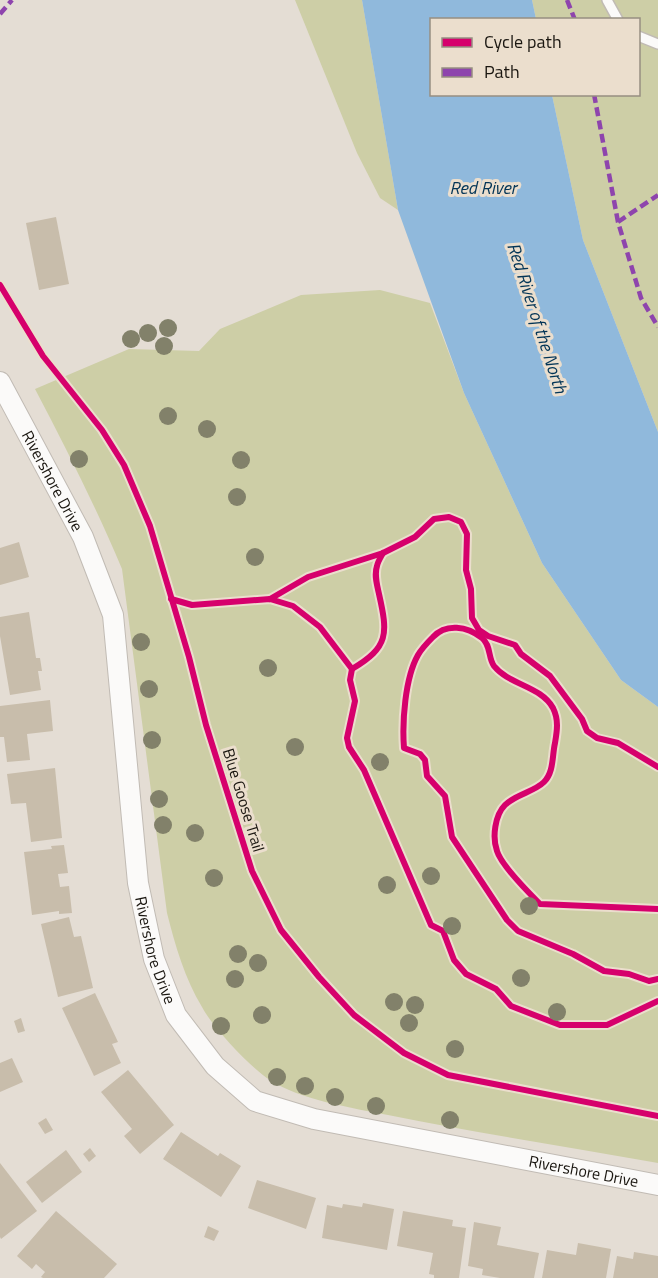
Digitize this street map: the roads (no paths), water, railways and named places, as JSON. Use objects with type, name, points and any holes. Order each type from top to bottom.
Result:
[{"type":"street","name":"Rivershore Drive","points":[[0,382],[83,537],[113,615],[138,883],[154,959],[176,1014],[215,1066],[255,1101],[314,1119],[658,1185]]},
{"type":"lane","points":[[607,0],[617,18]]},
{"type":"lane","points":[[640,36],[658,44]]},
{"type":"water","name":"Red River","points":[[362,0],[532,0],[536,18],[430,18],[430,96],[552,96],[583,240],[658,432],[658,707],[621,680],[542,563],[464,393],[398,210]]},
{"type":"water label","name":"Red River of the North","points":[[537,318]]}]
